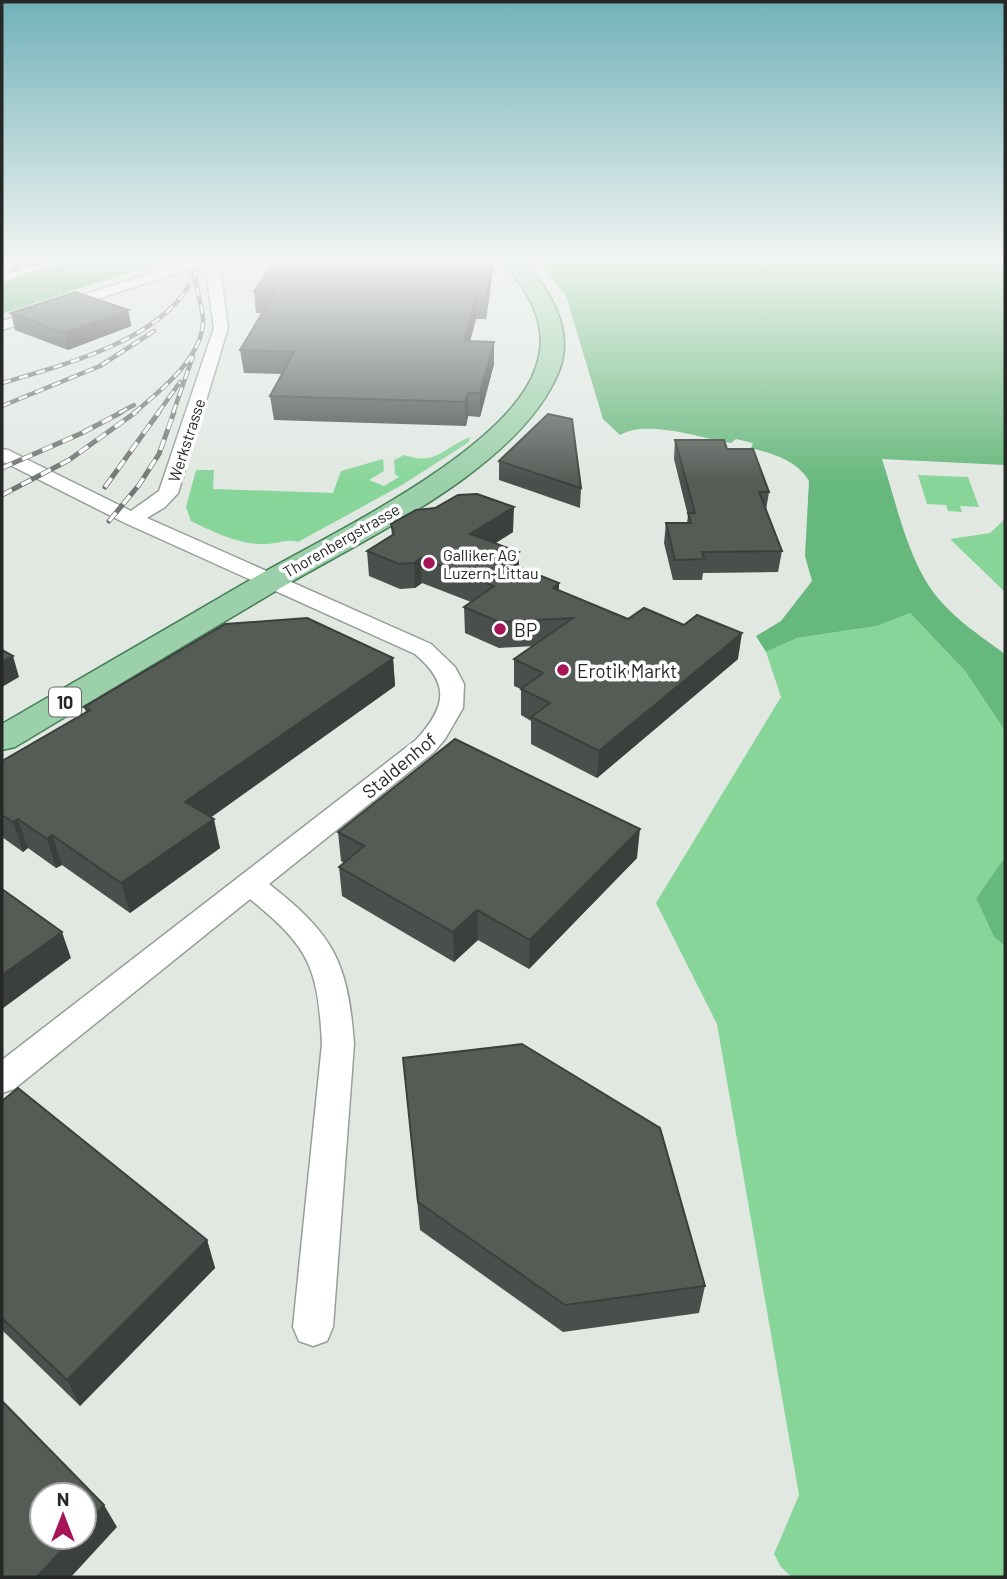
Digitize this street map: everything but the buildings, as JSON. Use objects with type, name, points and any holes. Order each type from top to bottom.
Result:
[{"type":"main road","name":"Thorenbergstrasse","points":[[2,739],[434,485],[483,448],[524,410],[547,371],[552,335]]},
{"type":"street","name":"Werkstrasse","points":[[132,519],[158,503],[168,493],[183,453],[218,335]]},
{"type":"street","points":[[2,454],[132,519],[271,580]]},
{"type":"street","name":"Staldenhof","points":[[2,1079],[425,746],[448,718],[454,692],[445,669],[423,649],[271,580]]},
{"type":"street","points":[[251,885],[293,918],[317,943],[330,972],[336,999],[338,1044],[313,1327]]},
{"type":"shaded area","points":[[578,335],[1005,335],[1005,465],[882,459],[907,541],[929,586],[954,615],[1005,654],[1005,731],[965,671],[910,613],[877,626],[797,638],[766,652],[756,636],[781,621],[812,581],[805,556],[809,481],[791,463],[751,448],[753,443],[736,439],[731,443],[659,429],[631,431],[620,435],[603,419]]},
{"type":"shaded area","points":[[470,437],[469,442],[402,485],[298,542],[255,544],[236,540],[191,521],[186,507],[196,470],[214,470],[213,489],[333,493],[341,471],[383,459],[384,471],[369,480],[384,486],[399,477],[395,474],[394,460],[404,455],[415,458],[432,457]]},
{"type":"shaded area","points":[[918,475],[968,477],[979,507],[960,506],[962,512],[948,511],[946,505],[927,504]]},
{"type":"shaded area","points":[[1005,519],[1005,592],[950,539],[990,533]]},
{"type":"shaded area","points":[[910,613],[965,671],[1005,731],[1005,857],[976,898],[994,937],[1005,946],[1005,1577],[792,1577],[781,1567],[774,1554],[799,1495],[717,1024],[656,903],[781,697],[766,652],[797,638],[877,626]]},
{"type":"shaded area","points":[[1005,857],[1005,946],[994,937],[976,898]]},
{"type":"railway","points":[[2,383],[78,360],[134,335]]},
{"type":"railway","points":[[2,406],[100,366],[148,335]]},
{"type":"railway","points":[[134,413],[179,372],[196,347],[200,335]]},
{"type":"railway","points":[[173,413],[193,356]]},
{"type":"railway","points":[[158,413],[180,382]]},
{"type":"railway","points":[[119,413],[134,405]]},
{"type":"railway","points":[[2,468],[82,433],[122,412]]},
{"type":"railway","points":[[2,495],[69,460],[136,412]]},
{"type":"railway","points":[[105,487],[159,412]]},
{"type":"railway","points":[[109,521],[139,485],[159,454],[174,412]]},
{"type":"place","name":"Galliker AG Luzern-Littau","points":[[429,563]]},
{"type":"place","name":"BP","points":[[500,629]]},
{"type":"place","name":"Erotik Markt","points":[[563,670]]}]
